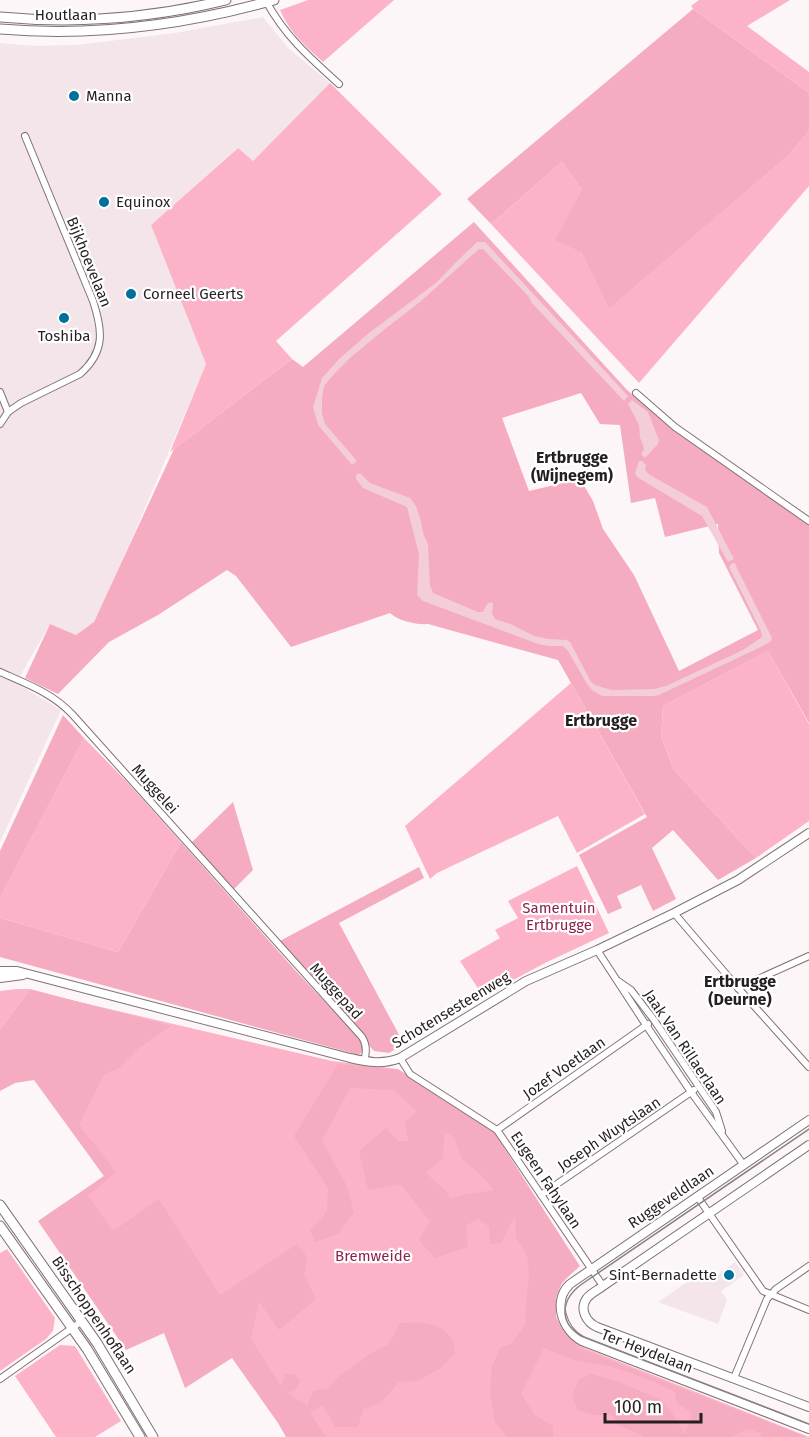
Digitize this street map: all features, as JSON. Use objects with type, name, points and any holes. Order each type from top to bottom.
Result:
[{"type":"main road","name":"Houtlaan","points":[[0,17],[98,18],[170,11],[226,0]]},
{"type":"main road","name":"Houtlaan","points":[[0,29],[97,31],[138,27],[196,19],[268,1]]},
{"type":"main road","name":"Bisschoppenhoflaan","points":[[2,1208],[104,1354],[153,1437]]},
{"type":"main road","name":"Bisschoppenhoflaan","points":[[0,1226],[101,1371],[140,1437]]},
{"type":"street","points":[[268,1],[287,34],[298,47],[339,84]]},
{"type":"street","name":"Bijkhoevelaan","points":[[0,424],[8,412],[21,403],[74,377],[86,368],[91,363],[98,347],[101,332],[93,302],[26,136]]},
{"type":"street","points":[[0,392],[8,412]]},
{"type":"street","points":[[636,393],[675,428],[809,521]]},
{"type":"street","name":"Muggelei","points":[[0,672],[49,694],[66,708],[276,943]]},
{"type":"street","name":"Schotensesteenweg","points":[[30,975],[364,1061],[381,1063],[400,1058],[526,981],[597,950],[738,880],[809,832]]},
{"type":"street","points":[[674,913],[809,1067]]},
{"type":"street","name":"Muggepad","points":[[276,943],[362,1037],[366,1046],[364,1061]]},
{"type":"street","name":"Jaak Van Rillaerlaan","points":[[597,950],[691,1092],[743,1164]]},
{"type":"street","points":[[738,988],[809,956]]},
{"type":"street","points":[[0,971],[17,971],[30,975]]},
{"type":"street","points":[[0,978],[30,975]]},
{"type":"street","name":"Jaak Van Rillaerlaan","points":[[615,978],[631,990],[654,1020],[716,1112],[724,1138]]},
{"type":"street","name":"Jozef Voetlaan","points":[[496,1130],[654,1020]]},
{"type":"street","name":"Eugeen Fahylaan","points":[[400,1058],[410,1074],[496,1130],[603,1286]]},
{"type":"street","name":"Joseph Wuytslaan","points":[[541,1195],[699,1087]]},
{"type":"street","name":"Ruggeveldlaan","points":[[561,1306],[565,1289],[591,1268],[809,1120]]},
{"type":"street","points":[[603,1286],[809,1146]]},
{"type":"street","points":[[697,1196],[763,1291],[809,1310]]},
{"type":"street","points":[[734,1378],[771,1293],[809,1266]]},
{"type":"street","name":"Ter Heydelaan","points":[[603,1286],[584,1304],[586,1319],[592,1324],[809,1407]]},
{"type":"street","name":"Ter Heydelaan","points":[[561,1306],[561,1314],[566,1327],[582,1341],[809,1429]]},
{"type":"street","points":[[0,1379],[82,1321]]},
{"type":"shaded area","points":[[693,9],[809,93],[809,131],[789,155],[609,308],[581,252],[555,240],[582,190],[562,162],[491,224],[467,199]]},
{"type":"shaded area","points":[[263,17],[288,48],[330,83],[253,161],[237,148],[151,225],[206,364],[94,622],[76,635],[50,624],[16,683],[61,710],[0,842],[0,43],[34,46],[77,45],[175,33]]},
{"type":"shaded area","points":[[474,222],[627,390],[663,420],[809,523],[809,723],[768,651],[663,706],[661,737],[674,770],[756,858],[718,880],[673,830],[652,848],[676,899],[653,911],[641,885],[617,896],[622,908],[608,914],[579,855],[647,817],[558,660],[428,624],[408,622],[390,613],[291,647],[236,576],[227,570],[158,615],[109,642],[58,694],[25,678],[50,624],[76,635],[94,622],[174,449],[292,359],[303,367]],"holes":[[[581,393],[600,424],[620,425],[631,503],[655,498],[665,537],[718,524],[719,553],[758,630],[679,671],[634,575],[603,529],[593,501],[580,479],[529,491],[502,418]]]},
{"type":"shaded area","points":[[477,242],[485,242],[628,396],[624,401],[528,296],[483,249],[479,249],[420,302],[351,357],[324,386],[322,413],[325,424],[356,460],[352,465],[318,425],[313,407],[322,378],[340,358],[369,333],[437,282]]},
{"type":"shaded area","points":[[632,400],[648,412],[659,440],[645,458],[641,454],[644,449],[639,425],[628,404]]},
{"type":"shaded area","points":[[639,461],[646,465],[645,470],[650,475],[707,507],[734,559],[728,562],[702,516],[637,477],[635,473]]},
{"type":"shaded area","points":[[360,473],[370,483],[410,498],[416,506],[428,544],[430,585],[433,593],[478,612],[483,612],[487,604],[491,602],[495,619],[511,624],[534,636],[567,640],[591,682],[595,685],[611,690],[654,689],[666,686],[743,650],[762,637],[729,567],[732,563],[735,563],[772,638],[771,641],[659,695],[602,696],[587,684],[563,646],[538,644],[423,601],[417,595],[419,554],[407,507],[363,488],[356,479],[356,475]]},
{"type":"shaded area","points":[[63,715],[84,738],[0,898],[0,851]]},
{"type":"shaded area","points":[[233,802],[253,870],[231,892],[189,845]]},
{"type":"shaded area","points":[[181,842],[360,1039],[363,1050],[360,1054],[0,957],[0,918],[118,952]]},
{"type":"shaded area","points":[[419,867],[424,878],[339,923],[404,1044],[389,1053],[374,1051],[276,943]]},
{"type":"shaded area","points":[[30,989],[171,1026],[139,1048],[119,1068],[104,1075],[79,1125],[116,1172],[88,1196],[113,1231],[159,1199],[220,1295],[297,1244],[307,1257],[304,1275],[316,1299],[279,1330],[259,1302],[251,1339],[281,1386],[285,1374],[295,1374],[300,1381],[294,1391],[287,1392],[307,1406],[313,1391],[328,1388],[340,1375],[373,1352],[388,1345],[400,1323],[421,1323],[441,1328],[452,1340],[455,1353],[441,1368],[417,1381],[399,1382],[381,1403],[363,1409],[358,1427],[335,1427],[323,1405],[310,1413],[326,1437],[286,1437],[232,1358],[185,1388],[164,1333],[126,1350],[38,1221],[104,1176],[34,1080],[15,1083],[0,1091],[0,1029]]},
{"type":"shaded area","points":[[338,1064],[399,1070],[493,1130],[579,1266],[563,1280],[556,1298],[556,1318],[565,1334],[579,1348],[806,1437],[761,1437],[761,1433],[747,1429],[731,1437],[643,1437],[620,1426],[612,1415],[594,1415],[577,1410],[572,1395],[579,1379],[591,1374],[614,1380],[658,1398],[671,1411],[685,1434],[692,1413],[677,1403],[675,1392],[625,1371],[573,1360],[544,1348],[521,1394],[535,1415],[553,1426],[553,1437],[507,1437],[495,1422],[490,1394],[492,1366],[500,1348],[511,1344],[525,1325],[529,1274],[527,1256],[516,1237],[515,1216],[501,1243],[490,1245],[489,1227],[479,1219],[466,1225],[468,1247],[435,1258],[419,1240],[430,1221],[400,1184],[368,1190],[359,1151],[386,1128],[398,1141],[408,1141],[405,1122],[417,1112],[394,1090],[350,1088],[322,1141],[347,1186],[354,1212],[338,1234],[315,1242],[310,1231],[327,1211],[328,1188],[294,1136]],"holes":[[[444,1132],[454,1137],[462,1159],[494,1190],[450,1199],[446,1191],[426,1173],[443,1158]]]},
{"type":"shaded area","points":[[735,1262],[744,1275],[721,1291],[727,1300],[718,1324],[658,1302],[706,1269],[712,1279]]},
{"type":"green space","points":[[308,0],[394,0],[323,62],[293,32],[280,10]]},
{"type":"green space","points":[[699,0],[790,0],[747,26],[809,72],[809,93],[693,9],[691,6]]},
{"type":"green space","points":[[330,83],[442,194],[276,341],[292,359],[170,452],[206,364],[151,225],[238,148],[253,161]]},
{"type":"green space","points":[[809,131],[809,186],[639,383],[491,224],[562,162],[582,190],[581,252],[609,307],[789,155]]},
{"type":"green space","points":[[768,651],[809,724],[809,821],[756,858],[674,770],[661,737],[663,706]]},
{"type":"green space","points":[[571,683],[645,814],[577,853],[558,816],[437,873],[430,879],[405,826]]},
{"type":"green space","points":[[84,738],[181,842],[118,952],[0,918],[0,898]]},
{"type":"green space","name":"Samentuin Ertbrugge","points":[[577,866],[609,933],[483,996],[460,961],[500,938],[495,930],[518,918],[508,901]]},
{"type":"green space","points":[[30,989],[0,1029],[0,991]]},
{"type":"green space","name":"Bremweide","points":[[45,994],[332,1061],[398,1069],[490,1127],[580,1266],[560,1286],[554,1305],[563,1330],[570,1337],[585,1348],[809,1437],[289,1437],[205,1306],[41,1221],[104,1176],[37,1082]]},
{"type":"green space","points":[[7,1249],[55,1318],[53,1331],[46,1339],[0,1371],[0,1253]]},
{"type":"green space","points":[[60,1345],[75,1346],[121,1421],[95,1437],[56,1437],[15,1376]]},
{"type":"tram line","points":[[809,1129],[582,1284],[570,1296],[565,1310],[568,1324],[581,1336],[809,1424]]},
{"type":"place","name":"Manna","points":[[74,96]]},
{"type":"place","name":"Equinox","points":[[104,202]]},
{"type":"place","name":"Corneel Geerts","points":[[131,294]]},
{"type":"place","name":"Toshiba","points":[[64,318]]},
{"type":"place","name":"Sint-Bernadette","points":[[729,1275]]},
{"type":"district","name":"Ertbrugge (Wijnegem)","points":[[572,466]]},
{"type":"district","name":"Ertbrugge","points":[[601,720]]},
{"type":"district","name":"Ertbrugge (Deurne)","points":[[740,990]]}]
